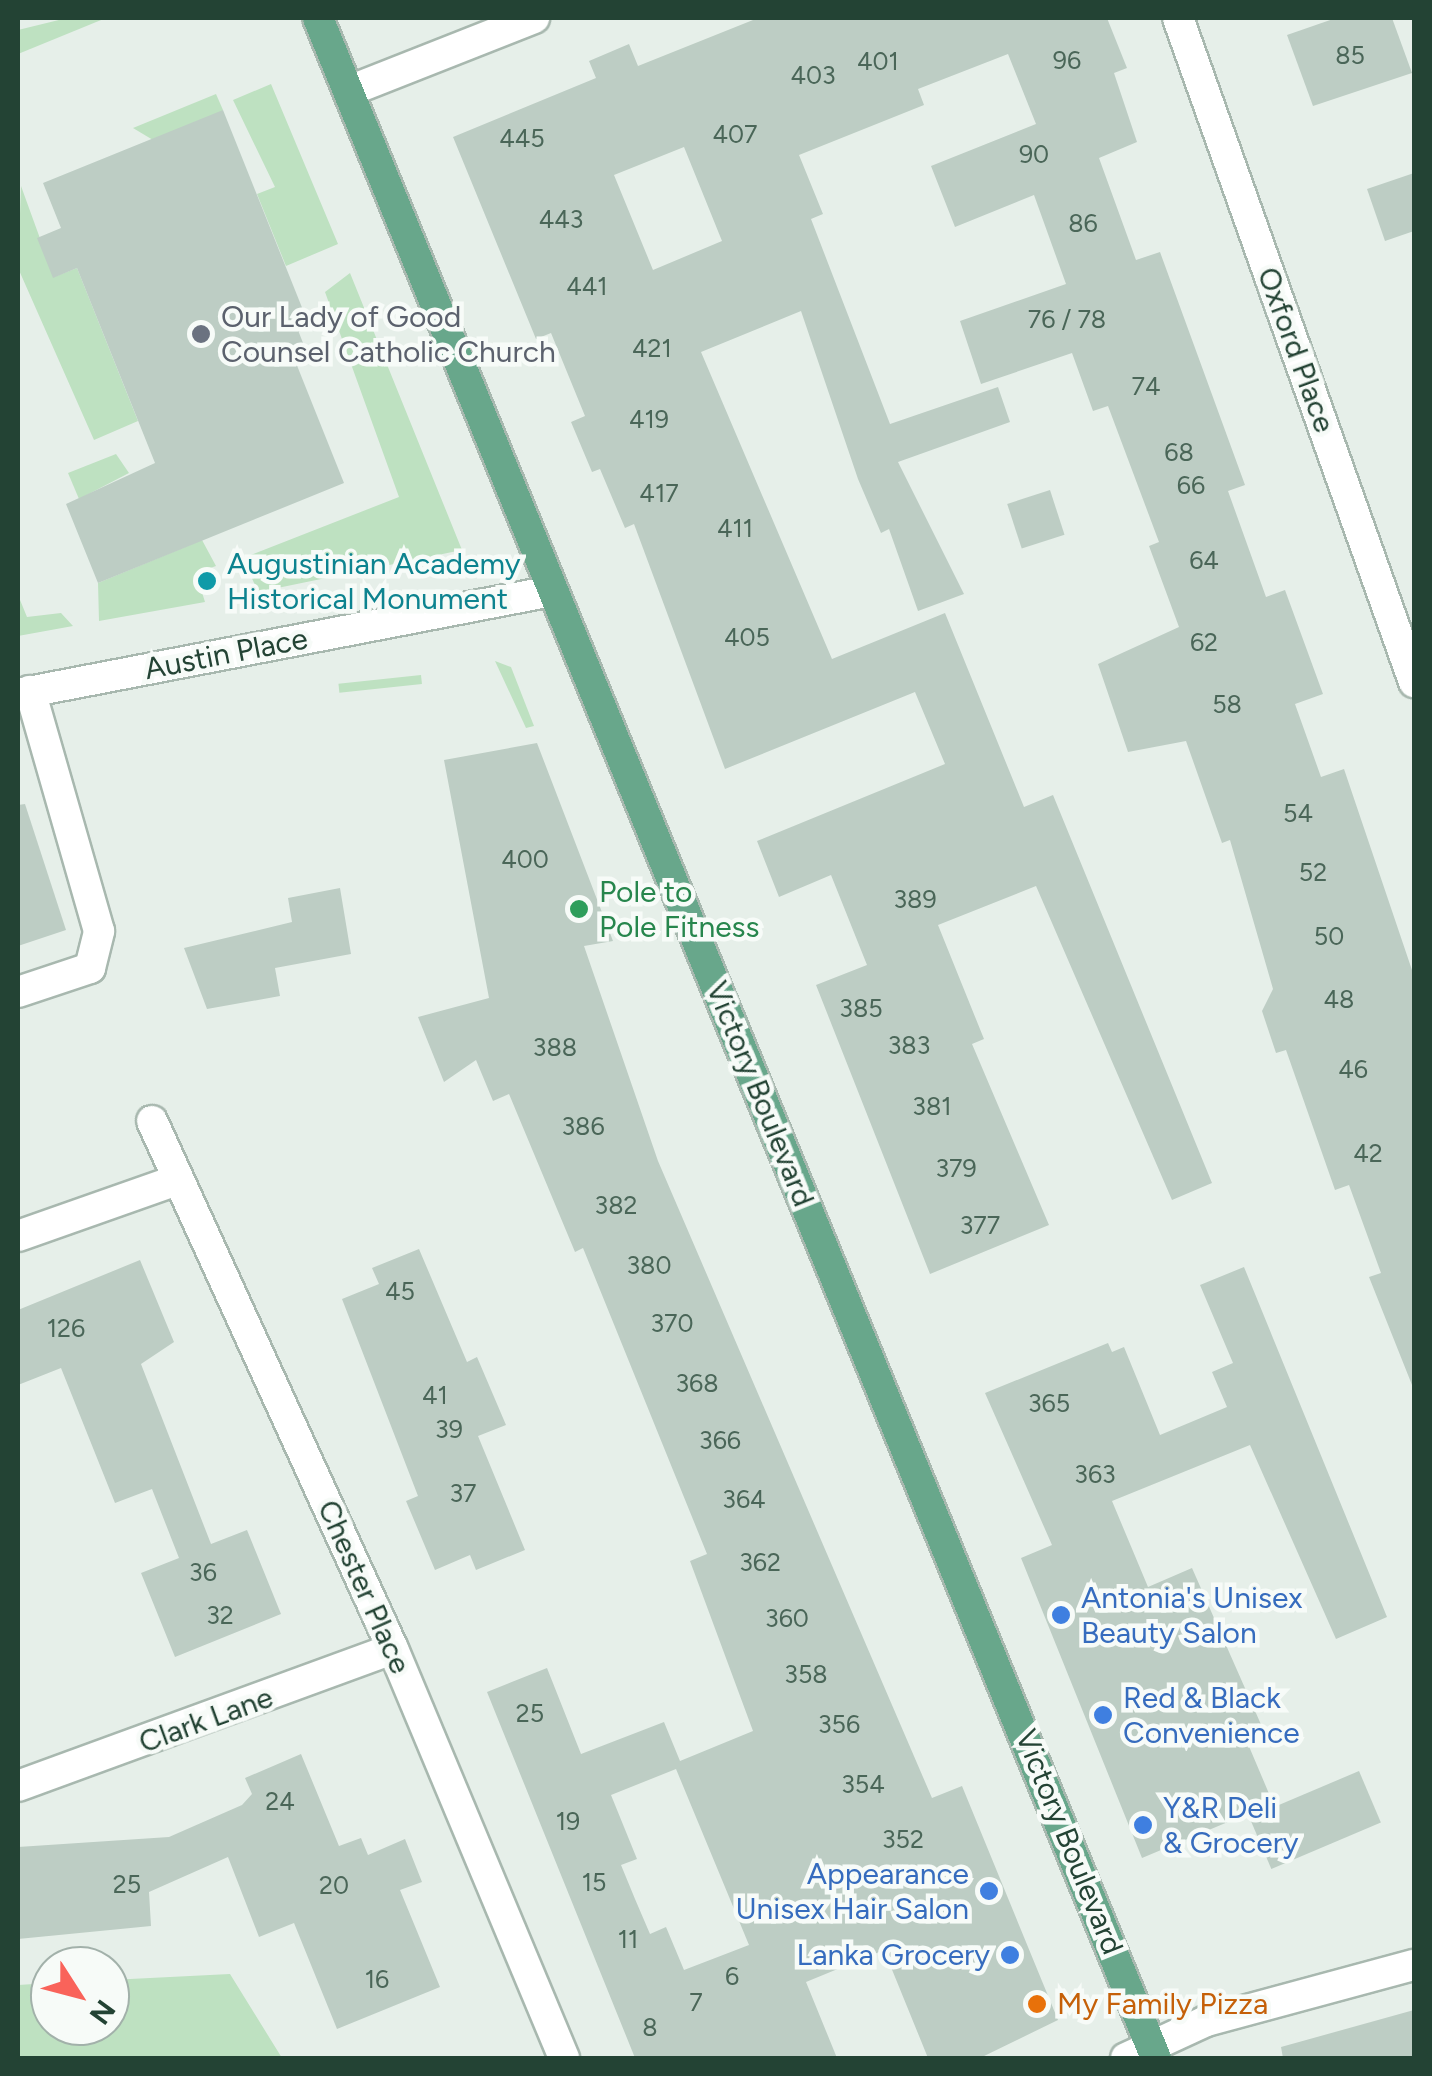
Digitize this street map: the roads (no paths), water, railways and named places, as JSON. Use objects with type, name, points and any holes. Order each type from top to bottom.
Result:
[{"type":"main road","name":"Victory Boulevard","points":[[318,18],[1145,2054]]},
{"type":"street","points":[[349,91],[534,18]]},
{"type":"street","name":"Oxford Place","points":[[1178,18],[1414,682]]},
{"type":"street","name":"Austin Place","points":[[24,693],[552,591]]},
{"type":"street","points":[[18,992],[90,968],[99,931],[24,693]]},
{"type":"street","name":"Chester Place","points":[[152,1121],[393,1650],[564,2058]]},
{"type":"street","points":[[18,1236],[176,1180]]},
{"type":"street","name":"Clark Lane","points":[[18,1786],[393,1650]]},
{"type":"street","points":[[1145,2054],[1414,1964]]},
{"type":"place","name":"Our Lady of Good Counsel Catholic Church","points":[[201,334]]},
{"type":"place","name":"Augustinian Academy Historical Monument","points":[[207,581]]},
{"type":"place","name":"Pole to Pole Fitness","points":[[579,909]]},
{"type":"place","name":"Antonia's Unisex Beauty Salon","points":[[1061,1615]]},
{"type":"place","name":"Red & Black Convenience","points":[[1103,1715]]},
{"type":"place","name":"Y&R Deli & Grocery","points":[[1143,1825]]},
{"type":"place","name":"Appearance Unisex Hair Salon","points":[[989,1891]]},
{"type":"place","name":"Lanka Grocery","points":[[1010,1955]]},
{"type":"place","name":"My Family Pizza","points":[[1037,2004]]}]
